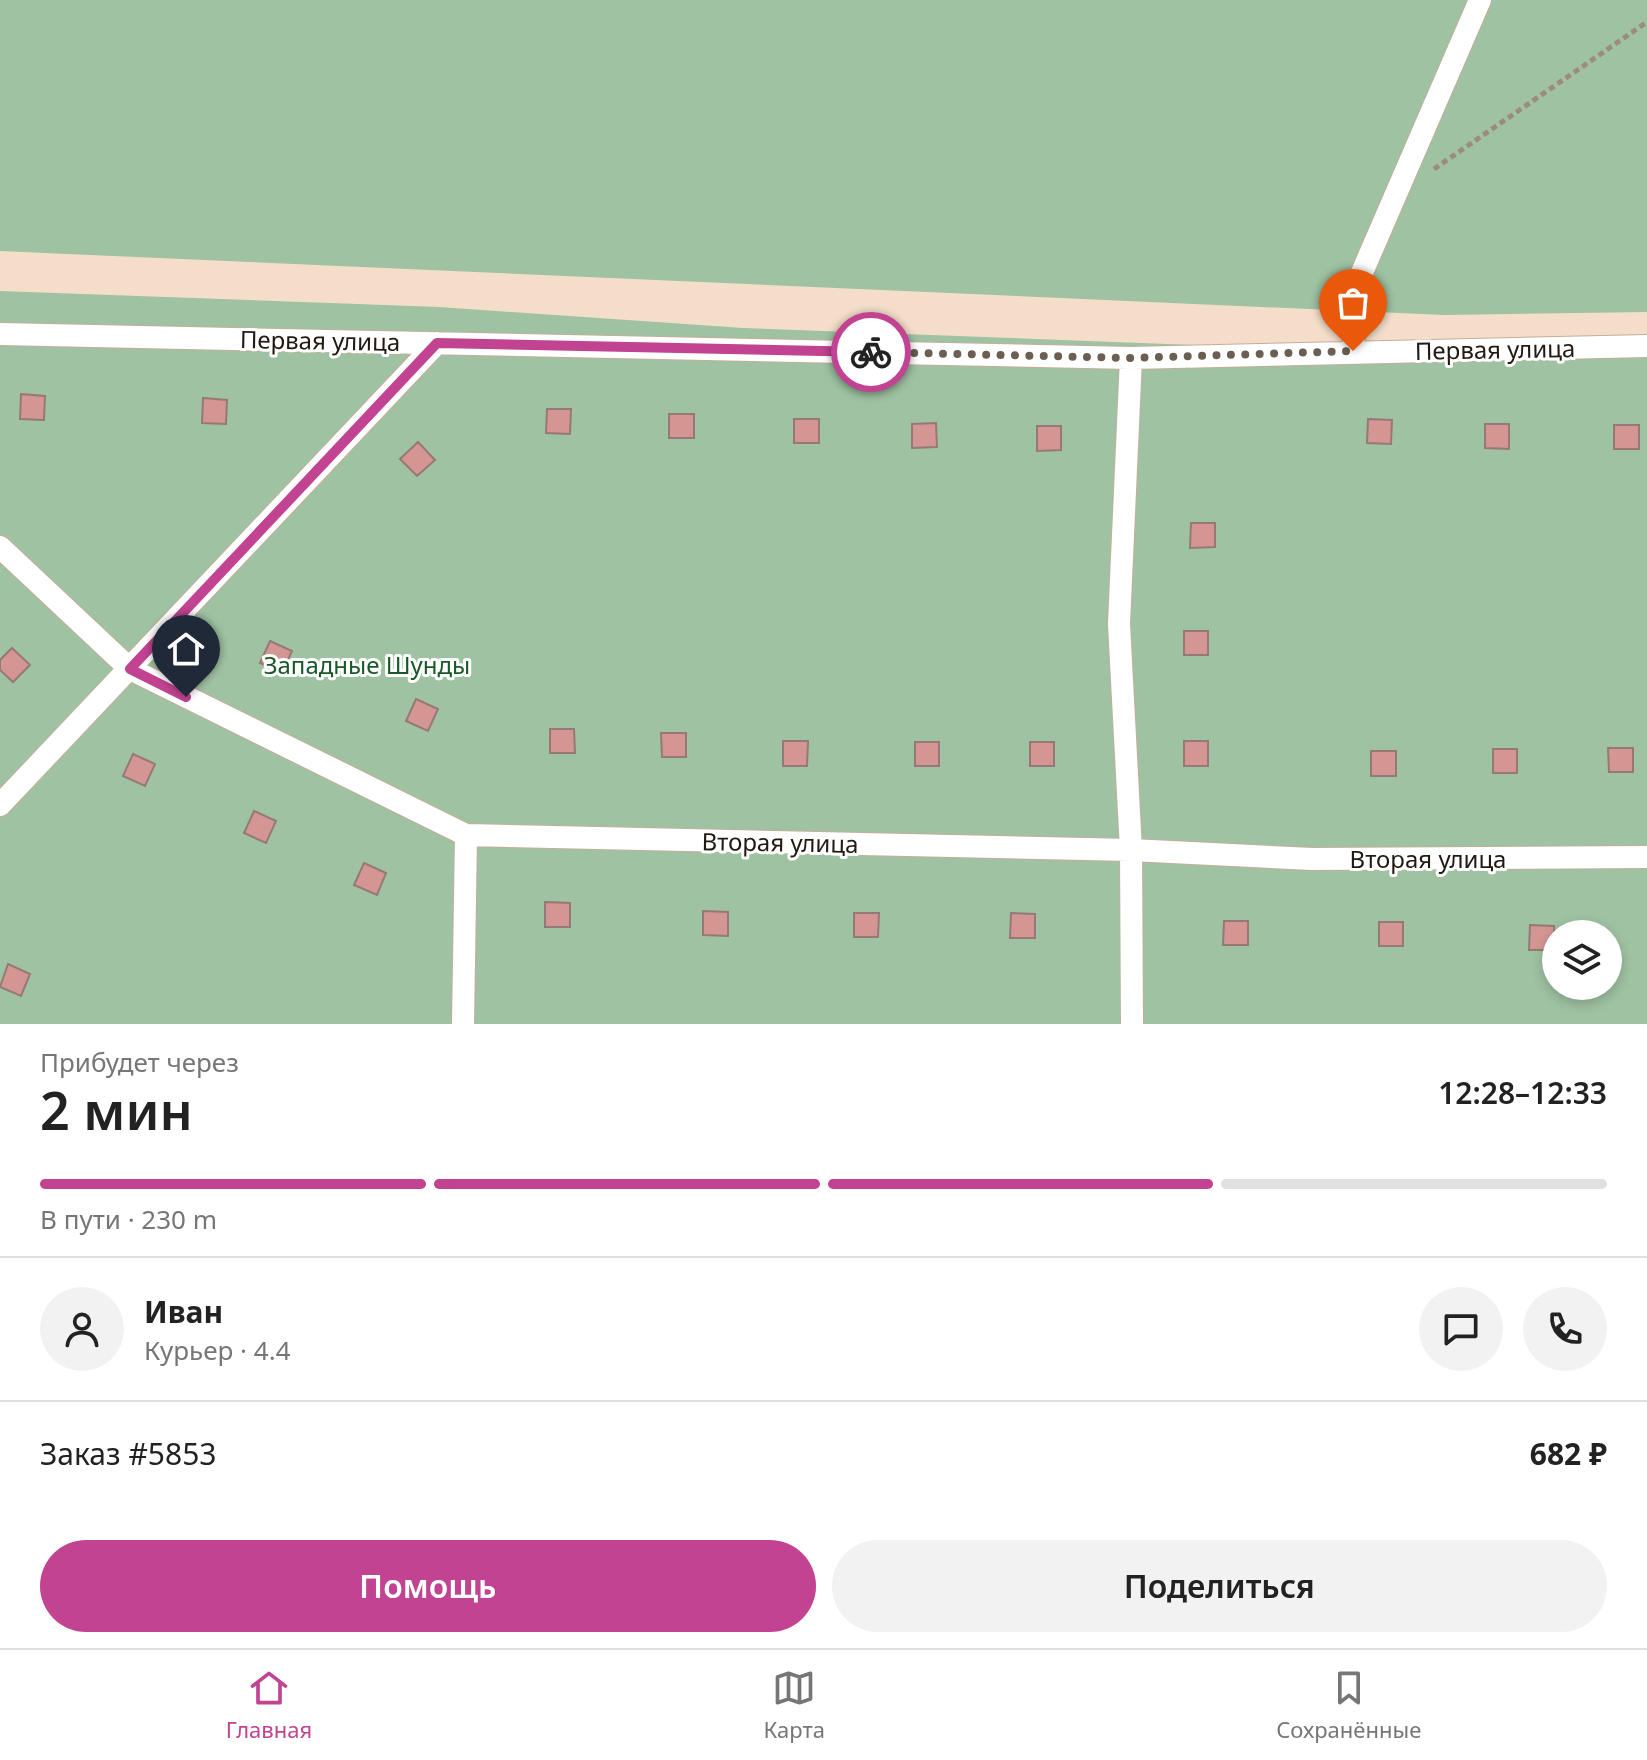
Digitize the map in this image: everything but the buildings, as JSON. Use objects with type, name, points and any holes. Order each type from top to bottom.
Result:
[{"type":"street","points":[[1353,351],[1357,284],[1480,0]]},
{"type":"street","name":"Первая улица","points":[[0,334],[1131,358],[1647,346]]},
{"type":"street","points":[[0,805],[437,343]]},
{"type":"street","points":[[1131,358],[1119,624],[1131,850],[1132,1024]]},
{"type":"street","name":"Вторая улица","points":[[0,547],[130,669],[466,835],[1131,850],[1312,859],[1647,857]]},
{"type":"street","points":[[463,1024],[466,835]]},
{"type":"path","points":[[1430,172],[1647,22]]},
{"type":"green space","points":[[0,0],[1647,0],[1647,312],[1444,315],[0,251]]},
{"type":"green space","name":"Западные Шунды","points":[[0,291],[439,307],[743,328],[1353,351],[1647,343],[1647,1024],[0,1024]]},
{"type":"way so far","points":[[871,352],[1131,358],[1353,351]]},
{"type":"route","points":[[186,697],[130,669],[437,343],[871,352]]}]
